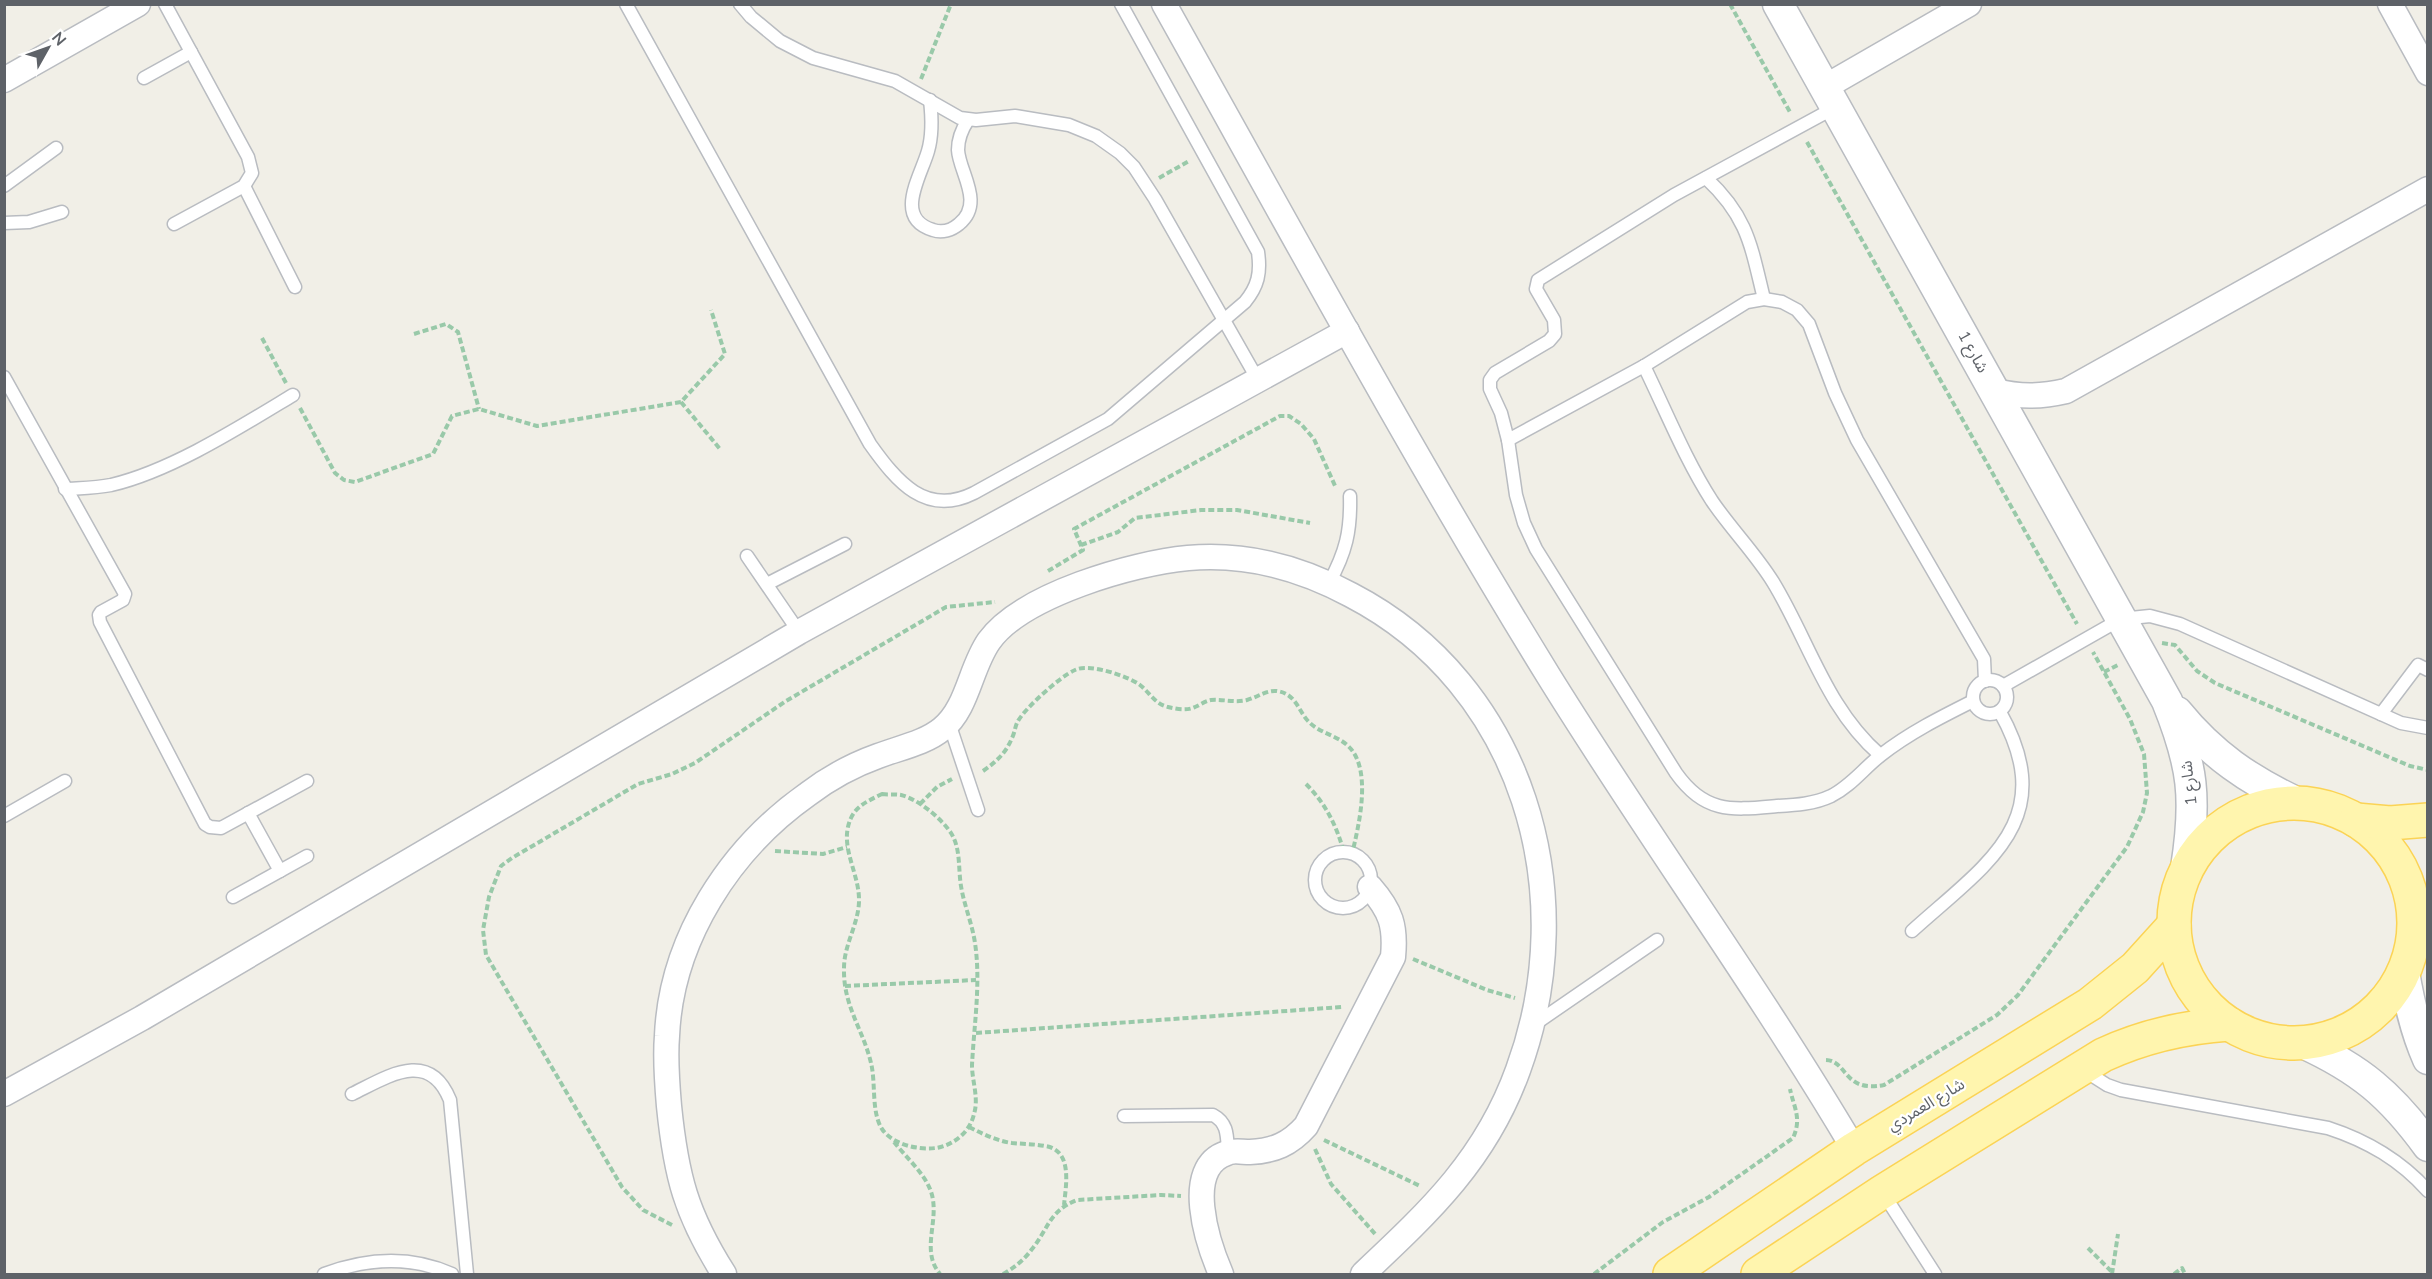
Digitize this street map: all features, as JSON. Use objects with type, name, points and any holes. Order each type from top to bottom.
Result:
[{"type":"main road","points":[[2356,820],[2377,837],[2394,857],[2406,882],[2420,926],[2404,972],[2391,995],[2373,1014],[2352,1028],[2328,1038],[2303,1043],[2277,1042],[2252,1035],[2229,1024],[2206,1005],[2189,981],[2178,954],[2174,925],[2175,905],[2186,868],[2206,840],[2233,819],[2264,806],[2298,802],[2318,805],[2356,820],[2390,823],[2427,820]]},
{"type":"main road","name":"شارع العمردي","points":[[1670,1275],[1854,1149],[2090,1004],[2135,968],[2174,925]]},
{"type":"main road","points":[[1758,1275],[1882,1192],[2081,1068],[2127,1044],[2152,1035],[2177,1029],[2229,1024]]},
{"type":"street","points":[[4,80],[138,4]]},
{"type":"street","points":[[1164,4],[1347,331],[1479,560],[1549,676],[1807,1070],[1854,1149]]},
{"type":"street","name":"شارع 1","points":[[1778,4],[2167,701],[2183,741],[2192,783],[2193,826],[2186,868]]},
{"type":"street","points":[[1830,97],[1969,4]]},
{"type":"street","points":[[2390,4],[2427,73]]},
{"type":"street","points":[[1994,391],[2018,396],[2042,396],[2066,391],[2427,189]]},
{"type":"street","points":[[4,1094],[152,1012],[799,632],[1347,331]]},
{"type":"street","points":[[724,1275],[702,1240],[684,1198],[673,1144],[666,1034],[675,980],[693,929],[720,882],[747,849],[780,815],[808,793],[838,774],[930,737],[949,723],[956,714],[975,665],[990,639],[1011,618],[1037,604],[1104,576],[1187,558],[1236,558],[1283,566],[1329,583],[1374,607],[1415,637],[1451,672],[1482,713],[1507,757],[1526,804],[1539,853],[1544,903],[1543,954],[1533,1015],[1521,1064],[1506,1101],[1473,1159],[1442,1197],[1363,1275]]},
{"type":"street","name":"شارع 1","points":[[2167,701],[2194,733],[2225,761],[2260,785],[2298,802]]},
{"type":"street","points":[[1221,1275],[1206,1230],[1201,1185],[1204,1174],[1218,1156],[1228,1152],[1263,1152],[1280,1147],[1308,1129],[1386,975],[1394,949],[1392,919],[1383,902],[1370,887]]},
{"type":"street","points":[[2404,972],[2409,1007],[2427,1059]]},
{"type":"street","points":[[2303,1043],[2337,1059],[2369,1080],[2397,1106],[2427,1146]]},
{"type":"lane","points":[[165,4],[251,164],[252,173],[244,186],[174,224]]},
{"type":"lane","points":[[626,4],[870,444],[897,477],[913,491],[927,499],[943,502],[960,500],[1094,427],[1132,400],[1224,320],[1253,292],[1259,279],[1258,252],[1121,4]]},
{"type":"lane","points":[[740,4],[751,17],[780,41],[813,58],[849,70],[872,73],[895,81],[951,114],[968,120],[1015,116],[1069,125],[1096,136],[1120,153],[1146,185],[1258,380]]},
{"type":"lane","points":[[144,78],[191,52]]},
{"type":"lane","points":[[1830,97],[1706,178],[1674,195],[1537,283],[1537,291],[1556,324],[1555,334],[1549,341],[1494,373],[1490,380],[1490,389],[1501,413],[1508,440],[1516,495],[1524,523],[1536,549],[1676,773],[1685,786],[1698,797],[1712,805],[1728,809],[1819,801],[1845,787],[1906,736],[1973,701]]},
{"type":"lane","points":[[930,100],[932,117],[930,142],[912,194],[911,207],[916,219],[926,228],[938,231],[951,230],[968,212],[969,185],[958,150],[963,129],[968,120]]},
{"type":"lane","points":[[4,186],[56,148]]},
{"type":"lane","points":[[1706,178],[1723,194],[1737,213],[1747,235],[1764,299]]},
{"type":"lane","points":[[244,186],[295,287]]},
{"type":"lane","points":[[4,223],[29,222],[62,212]]},
{"type":"lane","points":[[1508,440],[1644,366],[1747,302],[1764,299],[1782,302],[1797,310],[1809,324],[1857,440],[1984,659],[1985,681]]},
{"type":"lane","points":[[1644,366],[1712,500],[1773,582],[1838,708],[1864,741],[1880,756]]},
{"type":"lane","points":[[4,377],[125,594],[123,600],[101,612],[100,622],[202,819],[210,827],[221,828],[307,781]]},
{"type":"lane","points":[[65,489],[109,485],[151,472],[231,432],[293,395]]},
{"type":"lane","points":[[1329,583],[1341,561],[1348,540],[1350,496]]},
{"type":"lane","points":[[767,584],[845,543]]},
{"type":"lane","points":[[747,556],[799,632]]},
{"type":"lane","points":[[2003,687],[2121,619],[2150,616],[2180,624],[2401,723],[2427,728]]},
{"type":"lane","points":[[2380,714],[2423,668]]},
{"type":"lane","points":[[1992,680],[2003,687],[2007,700],[2000,712],[1987,715],[1980,712],[1973,701],[1975,688],[1985,681],[1992,680]]},
{"type":"lane","points":[[1912,931],[1989,863],[2013,828],[2020,808],[2023,783],[2018,750],[2000,712]]},
{"type":"lane","points":[[949,723],[978,810]]},
{"type":"lane","points":[[4,816],[65,781]]},
{"type":"lane","points":[[249,813],[280,871]]},
{"type":"lane","points":[[1348,853],[1366,863],[1370,871],[1370,887],[1362,901],[1347,908],[1330,905],[1319,893],[1316,877],[1322,862],[1328,856],[1348,853]]},
{"type":"lane","points":[[232,897],[307,856]]},
{"type":"lane","points":[[1533,1015],[1657,940]]},
{"type":"lane","points":[[2081,1068],[2093,1077],[2121,1090],[2328,1128],[2376,1148],[2397,1162],[2427,1191]]},
{"type":"lane","points":[[352,1094],[400,1071],[413,1069],[437,1078],[446,1088],[450,1100],[467,1275]]},
{"type":"lane","points":[[1124,1116],[1213,1115],[1225,1126],[1228,1152]]},
{"type":"lane","points":[[1882,1192],[1935,1275]]},
{"type":"lane","points":[[324,1275],[367,1262],[402,1260],[436,1267],[452,1275]]},
{"type":"path","points":[[916,92],[951,4]]},
{"type":"path","points":[[1146,185],[1203,153]]},
{"type":"path","points":[[262,338],[336,473],[344,480],[355,482],[433,454],[453,417],[479,410],[537,426],[681,402],[725,354],[711,310]]},
{"type":"path","points":[[414,334],[446,324],[458,332],[479,410]]},
{"type":"path","points":[[681,402],[720,449]]},
{"type":"path","points":[[1081,545],[1118,532],[1135,518],[1202,510],[1237,510],[1310,523]]},
{"type":"path","points":[[2104,672],[2162,643],[2175,645],[2197,670],[2215,683],[2410,766],[2427,770]]},
{"type":"path","points":[[920,804],[937,787],[948,780],[982,771],[995,763],[1005,752],[1017,723],[1025,711],[1069,674],[1084,667],[1093,667],[1136,683],[1160,704],[1183,709],[1212,700],[1244,701],[1265,692],[1276,691],[1295,700],[1309,722],[1321,731],[1346,743],[1358,760],[1362,788],[1361,808],[1348,853]]},
{"type":"path","points":[[1306,784],[1320,798],[1348,853]]},
{"type":"path","points":[[891,1139],[902,1144],[934,1148],[948,1145],[969,1127],[975,1113],[976,1099],[972,1063],[976,1033],[976,980],[975,944],[963,902],[957,848],[951,833],[920,804],[902,795],[882,794],[864,802],[851,817],[846,836],[858,887],[859,903],[846,951],[845,986],[854,1021],[871,1063],[878,1119],[883,1130],[931,1190],[933,1201],[930,1250],[932,1260],[940,1275]]},
{"type":"path","points":[[747,849],[823,854],[847,847]]},
{"type":"path","points":[[1394,949],[1440,972],[1487,990],[1533,1015]]},
{"type":"path","points":[[845,986],[976,980]]},
{"type":"path","points":[[976,1033],[1370,1004]]},
{"type":"path","points":[[969,1127],[989,1137],[1010,1143],[1048,1146],[1061,1155],[1067,1169],[1064,1205]]},
{"type":"path","points":[[1308,1129],[1442,1197]]},
{"type":"path","points":[[1308,1129],[1322,1168],[1341,1199],[1390,1249]]},
{"type":"path","points":[[1003,1275],[1030,1252],[1054,1214],[1064,1205],[1077,1200],[1161,1195],[1182,1196],[1202,1201]]},
{"type":"path","points":[[2112,1273],[2118,1234]]},
{"type":"path","points":[[2088,1248],[2112,1273]]},
{"type":"path","points":[[2174,1275],[2182,1269],[2185,1275]]}]
